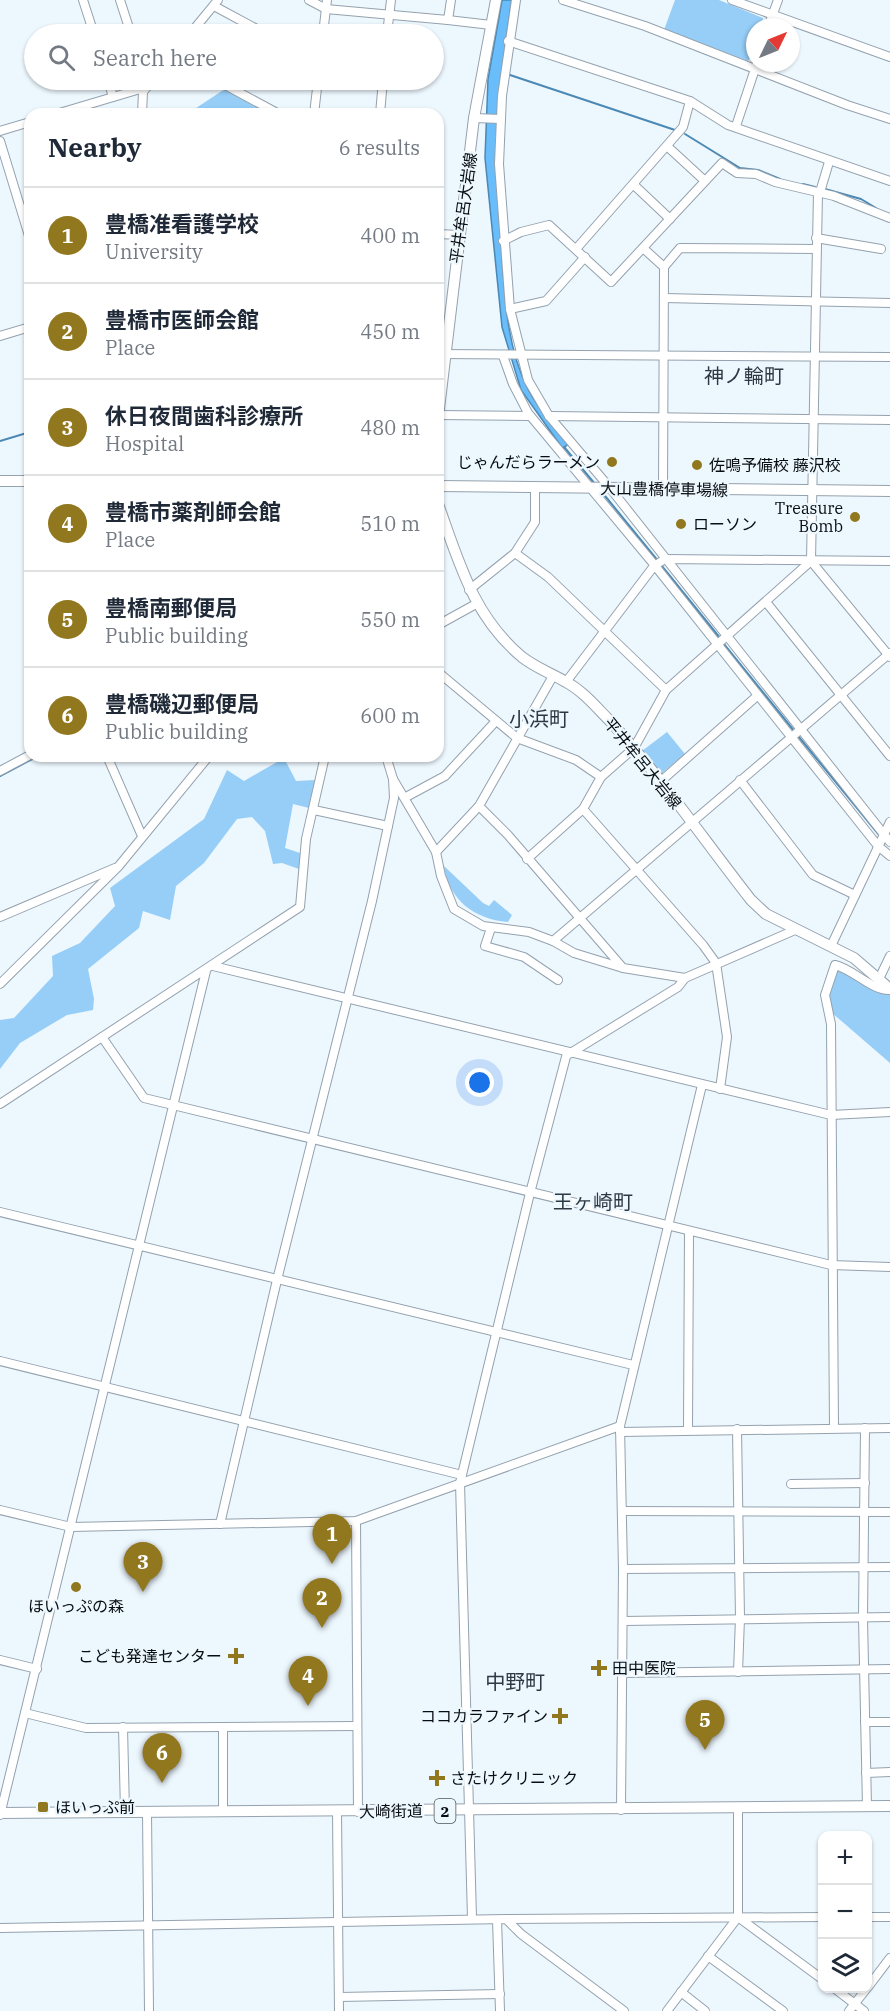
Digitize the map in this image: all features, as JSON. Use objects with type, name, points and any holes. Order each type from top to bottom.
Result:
[{"type":"main road","name":"平井牟呂大岩線","points":[[444,334],[496,0]]},
{"type":"main road","points":[[0,481],[24,481]]},
{"type":"main road","name":"大山豊橋停車場線","points":[[444,486],[890,491]]},
{"type":"main road","name":"平井牟呂大岩線","points":[[444,521],[476,604],[517,652],[588,698],[634,748],[751,900],[766,914],[854,958],[890,989]]},
{"type":"main road","name":"大崎街道","points":[[0,1813],[621,1810],[890,1806]]},
{"type":"street","points":[[83,0],[91,24]]},
{"type":"street","points":[[120,0],[128,24]]},
{"type":"street","points":[[309,0],[326,5],[389,14],[491,25]]},
{"type":"street","points":[[388,24],[391,0]]},
{"type":"street","points":[[448,20],[451,0]]},
{"type":"street","points":[[516,0],[508,41],[499,164],[503,241],[510,309],[520,356],[528,380],[549,416],[887,839]]},
{"type":"street","points":[[563,0],[645,26],[746,62]]},
{"type":"street","points":[[732,0],[890,57]]},
{"type":"street","points":[[771,18],[778,0]]},
{"type":"street","points":[[198,24],[216,3],[250,24]]},
{"type":"street","points":[[324,24],[326,5]]},
{"type":"street","points":[[508,41],[690,100],[728,125],[736,126],[829,162],[890,181]]},
{"type":"street","points":[[736,126],[754,72]]},
{"type":"street","points":[[770,72],[846,105],[890,119]]},
{"type":"street","points":[[111,90],[113,97]]},
{"type":"street","points":[[76,108],[129,90]]},
{"type":"street","points":[[142,108],[144,90]]},
{"type":"street","points":[[235,90],[268,108]]},
{"type":"street","points":[[315,108],[317,90]]},
{"type":"street","points":[[381,108],[382,90]]},
{"type":"street","points":[[576,249],[668,147],[683,127],[690,100]]},
{"type":"street","points":[[479,118],[501,119]]},
{"type":"street","points":[[0,131],[24,124]]},
{"type":"street","points":[[0,141],[24,220]]},
{"type":"street","points":[[668,147],[705,181]]},
{"type":"street","points":[[553,941],[790,736],[889,654],[811,561],[814,491],[815,249],[819,192],[829,162]]},
{"type":"street","points":[[503,241],[521,232],[549,225],[611,282],[723,163],[737,173],[756,174],[775,182],[852,201],[890,218]]},
{"type":"street","points":[[634,185],[670,219]]},
{"type":"street","points":[[444,234],[459,235]]},
{"type":"street","points":[[816,238],[882,249]]},
{"type":"street","points":[[643,248],[664,267]]},
{"type":"street","points":[[663,488],[664,267],[680,248],[815,249]]},
{"type":"street","points":[[510,309],[546,301],[585,257]]},
{"type":"street","points":[[664,298],[815,299],[890,303]]},
{"type":"street","points":[[0,336],[24,329]]},
{"type":"street","points":[[444,354],[890,357]]},
{"type":"street","points":[[503,356],[513,384],[530,416],[654,566],[878,846],[890,856]]},
{"type":"street","points":[[444,416],[530,416]]},
{"type":"street","points":[[549,416],[890,420]]},
{"type":"street","points":[[469,590],[515,553],[535,522],[535,488]]},
{"type":"street","points":[[515,553],[549,578],[666,690]]},
{"type":"street","points":[[566,682],[607,632],[654,566],[664,559],[890,561]]},
{"type":"street","points":[[527,859],[583,809],[601,777],[634,748],[666,690],[811,561]]},
{"type":"street","points":[[766,602],[890,756]]},
{"type":"street","points":[[444,622],[476,604]]},
{"type":"street","points":[[436,852],[479,806],[553,676]]},
{"type":"street","points":[[444,677],[517,738],[576,760],[601,777]]},
{"type":"street","points":[[660,782],[757,696]]},
{"type":"street","points":[[406,797],[445,776],[496,721]]},
{"type":"street","points":[[0,771],[24,758]]},
{"type":"street","points":[[110,762],[142,836]]},
{"type":"street","points":[[0,984],[118,867],[204,762]]},
{"type":"street","points":[[0,1104],[300,907],[306,839],[324,762]]},
{"type":"street","points":[[220,1524],[388,826],[394,798],[393,779],[388,762]]},
{"type":"street","points":[[393,779],[406,797],[436,852],[441,876],[454,909],[483,926],[529,932],[553,941],[574,953],[623,968],[685,978]]},
{"type":"street","points":[[740,780],[813,875],[855,895]]},
{"type":"street","points":[[479,806],[623,968]]},
{"type":"street","points":[[583,809],[716,963],[727,1037],[720,1089]]},
{"type":"street","points":[[314,810],[388,826]]},
{"type":"street","points":[[831,946],[878,846],[887,839],[890,822]]},
{"type":"street","points":[[0,917],[118,867]]},
{"type":"street","points":[[491,928],[485,946],[524,957],[558,980]]},
{"type":"street","points":[[472,1918],[461,1479],[530,1193],[568,1053],[678,987],[685,978],[795,930]]},
{"type":"street","points":[[879,979],[890,956]]},
{"type":"street","points":[[834,1428],[831,1024],[825,995],[832,967],[844,967],[881,989],[890,989]]},
{"type":"street","points":[[209,968],[348,999],[831,1115],[890,1112]]},
{"type":"street","points":[[0,1813],[173,1105],[209,968]]},
{"type":"street","points":[[102,1037],[144,1098],[831,1265],[890,1267]]},
{"type":"street","points":[[621,1810],[623,1569],[620,1429],[633,1365],[702,1085]]},
{"type":"street","points":[[0,1212],[496,1334],[633,1365]]},
{"type":"street","points":[[688,1430],[689,1231]]},
{"type":"street","points":[[0,1361],[244,1420],[461,1479]]},
{"type":"street","points":[[865,1428],[863,1618],[867,1807]]},
{"type":"street","points":[[0,1510],[71,1527],[356,1521],[461,1479],[620,1429],[890,1428]]},
{"type":"street","points":[[737,1429],[740,1567],[738,1672]]},
{"type":"street","points":[[791,1484],[865,1483]]},
{"type":"street","points":[[622,1511],[890,1512]]},
{"type":"street","points":[[356,1521],[358,1812]]},
{"type":"street","points":[[623,1569],[890,1567]]},
{"type":"street","points":[[623,1621],[890,1617]]},
{"type":"street","points":[[0,1659],[37,1669]]},
{"type":"street","points":[[622,1673],[890,1669]]},
{"type":"street","points":[[25,1713],[86,1728],[357,1726]]},
{"type":"street","points":[[865,1722],[890,1722]]},
{"type":"street","points":[[223,1726],[223,1812]]},
{"type":"street","points":[[123,1727],[124,1812]]},
{"type":"street","points":[[866,1773],[890,1772]]},
{"type":"street","points":[[667,2011],[738,1917],[738,1807]]},
{"type":"street","points":[[147,1812],[149,2011]]},
{"type":"street","points":[[338,1812],[339,2011]]},
{"type":"street","points":[[738,1917],[818,1976]]},
{"type":"street","points":[[0,1928],[472,1918],[502,1920],[818,1917]]},
{"type":"street","points":[[872,1917],[890,1917]]},
{"type":"street","points":[[500,2011],[502,1920]]},
{"type":"street","points":[[502,1920],[624,2011]]},
{"type":"street","points":[[708,1956],[783,2011]]},
{"type":"street","points":[[872,1981],[890,1958]]},
{"type":"street","points":[[681,1992],[705,2011]]},
{"type":"street","points":[[838,1993],[852,2008],[864,2011]]},
{"type":"street","points":[[852,2008],[863,1993]]},
{"type":"street","points":[[339,1996],[500,1994]]},
{"type":"shaded area","points":[[502,0],[512,0],[503,64],[499,127],[499,190],[508,323],[521,373],[536,404],[568,444],[563,449],[521,390],[502,327],[485,158],[488,79]]},
{"type":"shaded area","points":[[675,0],[719,0],[763,18],[746,18],[746,60],[664,30]]},
{"type":"shaded area","points":[[223,90],[243,90],[266,108],[196,108]]},
{"type":"shaded area","points":[[667,732],[685,754],[661,774],[642,751]]},
{"type":"shaded area","points":[[277,762],[286,762],[296,781],[315,780],[309,808],[293,804],[285,848],[300,853],[299,869],[282,863],[273,864],[265,831],[252,817],[237,819],[204,863],[176,886],[170,920],[143,911],[139,928],[88,969],[94,999],[93,1010],[67,1015],[20,1043],[0,1069],[0,1020],[14,1018],[53,976],[52,956],[80,943],[115,906],[110,888],[204,819],[227,770],[244,781]]},
{"type":"shaded area","points":[[444,866],[483,903],[489,906],[494,900],[512,915],[508,922],[484,917],[465,906],[451,889]]},
{"type":"shaded area","points":[[836,967],[890,993],[890,1063],[831,1012],[827,994]]},
{"type":"waterway","points":[[510,75],[675,130]]},
{"type":"waterway","points":[[685,134],[740,168],[758,170],[780,179]]},
{"type":"waterway","points":[[803,184],[815,187]]},
{"type":"waterway","points":[[825,189],[861,199],[876,208]]},
{"type":"waterway","points":[[0,441],[24,434]]},
{"type":"waterway","points":[[564,447],[595,484]]},
{"type":"waterway","points":[[601,491],[658,561]]},
{"type":"waterway","points":[[661,565],[720,638]]},
{"type":"waterway","points":[[723,643],[795,732]]},
{"type":"waterway","points":[[798,736],[880,836]]},
{"type":"waterway","points":[[0,776],[27,762]]},
{"type":"place","name":"じゃんだらラーメン","points":[[612,462]]},
{"type":"place","name":"佐鳴予備校 藤沢校","points":[[697,465]]},
{"type":"place","name":"Treasure Bomb","points":[[855,517]]},
{"type":"place","name":"ローソン","points":[[681,524]]},
{"type":"place","name":"豊橋准看護学校","points":[[332,1564]]},
{"type":"place","name":"ほいっぷの森","points":[[76,1587]]},
{"type":"place","name":"休日夜間歯科診療所","points":[[143,1592]]},
{"type":"place","name":"豊橋市医師会館","points":[[322,1628]]},
{"type":"place","name":"こども発達センター","points":[[236,1656]]},
{"type":"place","name":"田中医院","points":[[599,1668]]},
{"type":"place","name":"豊橋市薬剤師会館","points":[[308,1706]]},
{"type":"place","name":"ココカラファイン","points":[[560,1716]]},
{"type":"place","name":"豊橋南郵便局","points":[[705,1750]]},
{"type":"place","name":"さたけクリニック","points":[[437,1778]]},
{"type":"place","name":"豊橋磯辺郵便局","points":[[162,1783]]},
{"type":"place","name":"ほいっぷ前","points":[[43,1807]]},
{"type":"district","name":"神ノ輪町","points":[[744,375]]},
{"type":"district","name":"小浜町","points":[[539,718]]},
{"type":"district","name":"王ヶ崎町","points":[[593,1201]]},
{"type":"district","name":"中野町","points":[[515,1681]]}]
